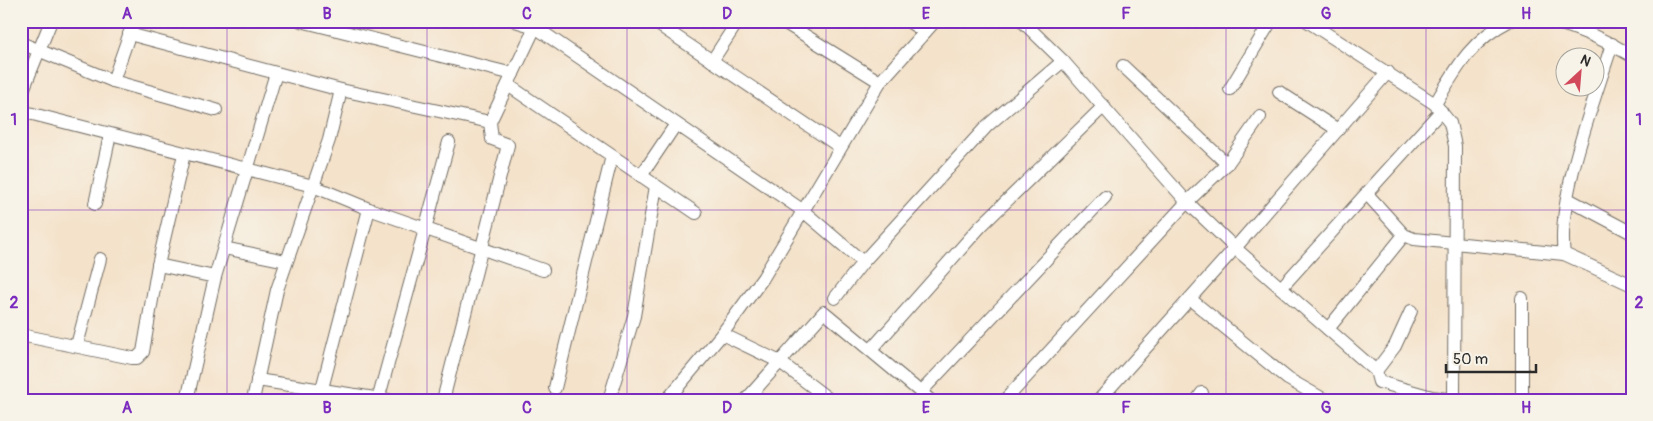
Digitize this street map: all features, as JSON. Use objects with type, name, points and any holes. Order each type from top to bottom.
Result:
[{"type":"street","points":[[21,95],[51,21]]},
{"type":"street","points":[[114,81],[128,34],[134,21]]},
{"type":"street","points":[[301,21],[510,80],[612,156],[696,213]]},
{"type":"street","points":[[515,21],[536,24],[676,124],[802,210],[863,262]]},
{"type":"street","points":[[653,21],[840,147]]},
{"type":"street","points":[[712,61],[738,21]]},
{"type":"street","points":[[782,21],[880,82]]},
{"type":"street","points":[[908,21],[925,32]]},
{"type":"street","points":[[667,400],[722,334],[763,278],[880,82],[935,21]]},
{"type":"street","points":[[1022,21],[1062,60],[1104,106],[1187,202],[1235,248],[1376,371],[1379,382],[1385,386],[1454,400],[1455,146],[1450,123],[1438,107],[1313,23]]},
{"type":"street","points":[[1230,89],[1271,21]]},
{"type":"street","points":[[1281,288],[1367,194],[1438,107],[1465,55],[1490,30],[1509,21]]},
{"type":"street","points":[[1551,21],[1579,25],[1632,56]]},
{"type":"street","points":[[443,400],[508,145],[492,139],[490,122],[536,24]]},
{"type":"street","points":[[128,34],[341,90],[490,122]]},
{"type":"street","points":[[21,43],[114,81],[216,110]]},
{"type":"street","points":[[1564,254],[1562,234],[1578,154],[1612,44]]},
{"type":"street","points":[[835,298],[863,262],[987,126],[1062,60]]},
{"type":"street","points":[[1123,66],[1227,164]]},
{"type":"street","points":[[1099,400],[1235,248],[1388,72]]},
{"type":"street","points":[[187,400],[215,277],[276,73]]},
{"type":"street","points":[[253,400],[286,261],[329,140],[341,90]]},
{"type":"street","points":[[1279,92],[1338,130]]},
{"type":"street","points":[[871,350],[980,227],[1104,106]]},
{"type":"street","points":[[21,111],[313,186],[369,209],[543,270]]},
{"type":"street","points":[[1005,400],[1187,202],[1227,164],[1260,117]]},
{"type":"street","points":[[641,176],[676,124]]},
{"type":"street","points":[[95,204],[110,135]]},
{"type":"street","points":[[257,380],[320,394],[382,399],[448,142]]},
{"type":"street","points":[[21,335],[77,345],[132,358],[141,355],[158,265],[184,154]]},
{"type":"street","points":[[554,388],[612,156]]},
{"type":"street","points":[[609,400],[634,316],[656,186]]},
{"type":"street","points":[[1367,194],[1404,235],[1414,239],[1564,254],[1632,285]]},
{"type":"street","points":[[746,400],[824,312],[926,396],[1105,197]]},
{"type":"street","points":[[1568,199],[1632,233]]},
{"type":"street","points":[[320,394],[369,209]]},
{"type":"street","points":[[1328,329],[1404,235]]},
{"type":"street","points":[[224,248],[286,261]]},
{"type":"street","points":[[77,345],[100,259]]},
{"type":"street","points":[[158,265],[215,277]]},
{"type":"street","points":[[1522,298],[1522,400]]},
{"type":"street","points":[[1190,299],[1288,379],[1318,398]]},
{"type":"street","points":[[1376,371],[1395,346],[1411,311]]},
{"type":"street","points":[[722,334],[780,362],[826,399]]}]
